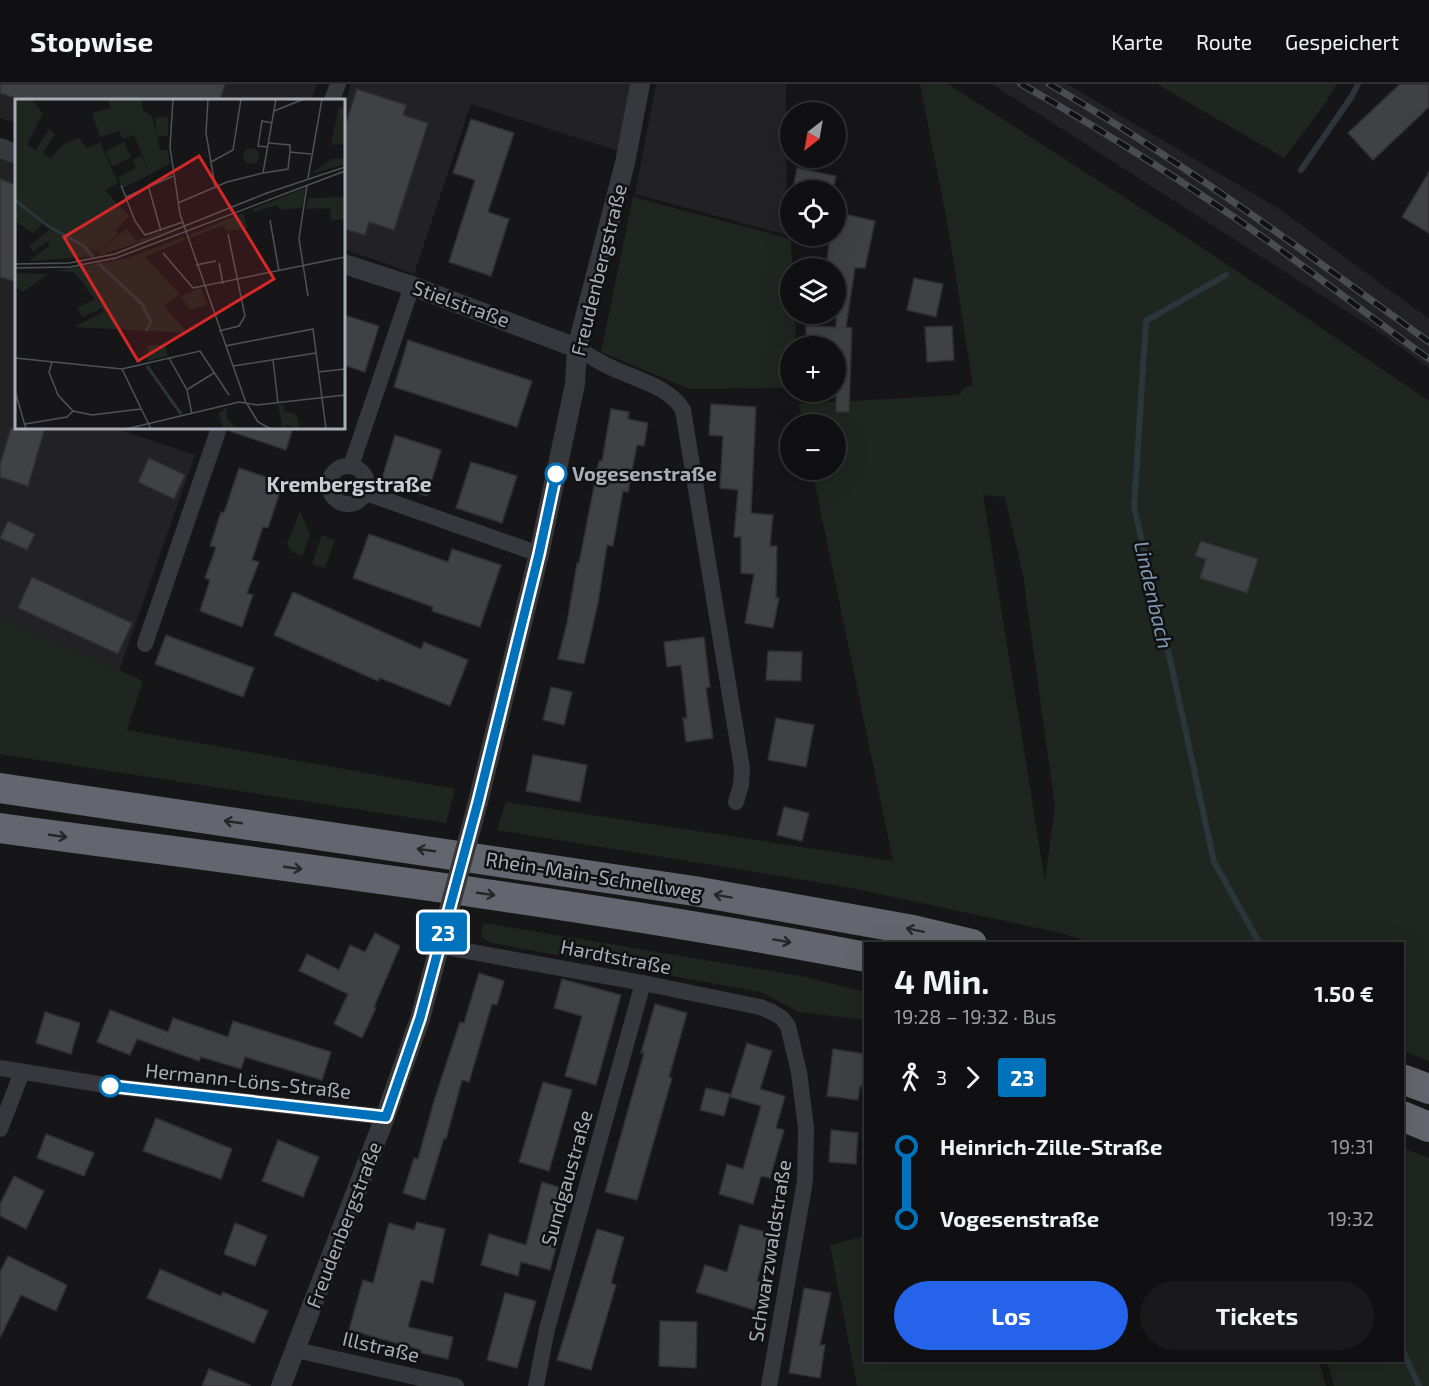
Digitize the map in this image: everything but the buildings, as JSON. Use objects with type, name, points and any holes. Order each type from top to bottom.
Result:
[{"type":"highway","name":"Rhein-Main-Schnellweg","points":[[0,788],[694,891],[902,928],[963,942]]},
{"type":"highway","name":"Rhein-Main-Schnellweg","points":[[0,828],[490,895],[688,925],[864,957]]},
{"type":"highway","points":[[1404,1080],[1429,1089]]},
{"type":"highway","points":[[1404,1117],[1429,1127]]},
{"type":"street","points":[[332,99],[338,84]]},
{"type":"street","name":"Freudenbergstraße","points":[[281,1386],[386,1117],[420,1018],[478,802],[539,554],[574,384],[577,348],[625,163],[640,84]]},
{"type":"street","points":[[0,148],[15,154]]},
{"type":"street","name":"Stielstraße","points":[[345,264],[412,286],[577,348]]},
{"type":"street","points":[[351,466],[412,286]]},
{"type":"street","points":[[577,348],[612,368],[663,390],[680,403],[683,410],[742,768],[741,785],[736,802]]},
{"type":"street","points":[[145,644],[219,429]]},
{"type":"street","points":[[344,466],[351,466],[362,471],[365,476],[366,493],[362,498],[350,504],[341,502],[333,496],[330,485],[334,473],[344,466]]},
{"type":"street","points":[[366,493],[539,554]]},
{"type":"street","name":"Hardtstraße","points":[[442,938],[760,1006],[782,1018]]},
{"type":"street","name":"Sundgaustraße","points":[[536,1386],[547,1329],[644,983]]},
{"type":"street","name":"Schwarzwaldstraße","points":[[769,1386],[805,1181],[807,1154],[807,1128],[797,1061],[788,1026],[782,1018]]},
{"type":"street","name":"Hermann-Löns-Straße","points":[[0,1068],[110,1086],[386,1117]]},
{"type":"street","points":[[0,1129],[22,1072]]},
{"type":"street","name":"Illstraße","points":[[296,1350],[456,1386]]},
{"type":"shaded area","points":[[0,84],[317,84],[311,99],[15,99],[15,123],[0,118]]},
{"type":"shaded area","points":[[351,84],[629,84],[619,151],[471,104],[414,274],[345,249],[345,104]]},
{"type":"shaded area","points":[[656,84],[786,84],[786,102],[780,102],[780,168],[787,168],[787,180],[780,180],[780,233],[635,194]]},
{"type":"shaded area","points":[[920,84],[948,84],[1206,250],[1429,401],[1429,1061],[1404,1051],[1404,942],[1091,942],[1056,932],[847,887],[497,830],[506,802],[893,861],[814,480],[846,480],[846,414],[801,414],[799,404],[959,395],[965,387],[973,386],[948,227]],"holes":[[[983,495],[1005,497],[1023,575],[1055,807],[1045,881]],[[1133,509],[1137,511],[1152,578],[1148,578],[1131,510]]]},
{"type":"shaded area","points":[[992,84],[1067,84],[1278,208],[1429,319],[1429,368],[1382,334]]},
{"type":"shaded area","points":[[1157,84],[1337,84],[1284,158]]},
{"type":"shaded area","points":[[0,159],[15,165],[15,429],[117,429],[195,455],[119,671],[0,617]]},
{"type":"shaded area","points":[[633,197],[780,236],[780,246],[791,246],[792,258],[780,258],[780,324],[795,324],[796,336],[780,336],[780,388],[690,389],[601,352]]},
{"type":"shaded area","points":[[300,511],[310,535],[302,557],[290,550],[287,544]]},
{"type":"shaded area","points":[[322,535],[335,540],[325,568],[312,564]]},
{"type":"shaded area","points":[[0,617],[143,681],[127,730],[455,789],[446,823],[0,754]]},
{"type":"shaded area","points":[[484,923],[806,977],[864,992],[864,1020],[799,1012],[761,992],[492,943],[482,938]]},
{"type":"shaded area","points":[[1404,1148],[1429,1158],[1429,1386],[1334,1386],[1327,1362],[1404,1362]]},
{"type":"shaded area","points":[[864,1236],[864,1362],[1319,1362],[1326,1386],[857,1386],[830,1245]]},
{"type":"waterway","name":"Lindenbach","points":[[1301,170],[1358,84]]},
{"type":"waterway","name":"Lindenbach","points":[[1226,275],[1146,321],[1134,508],[1170,659],[1214,862],[1259,942]]},
{"type":"waterway","name":"Lindenbach","points":[[1404,1353],[1419,1386]]},
{"type":"railway","points":[[1021,84],[1117,141],[1210,201],[1429,359]]},
{"type":"railway","points":[[1049,84],[1195,176],[1429,342]]},
{"type":"bus line","name":"23","points":[[110,1086],[386,1117],[420,1018],[478,802],[539,554],[556,474]]},
{"type":"place","name":"Vogesenstraße","points":[[556,474]]},
{"type":"district","name":"Krembergstraße","points":[[349,485]]}]
